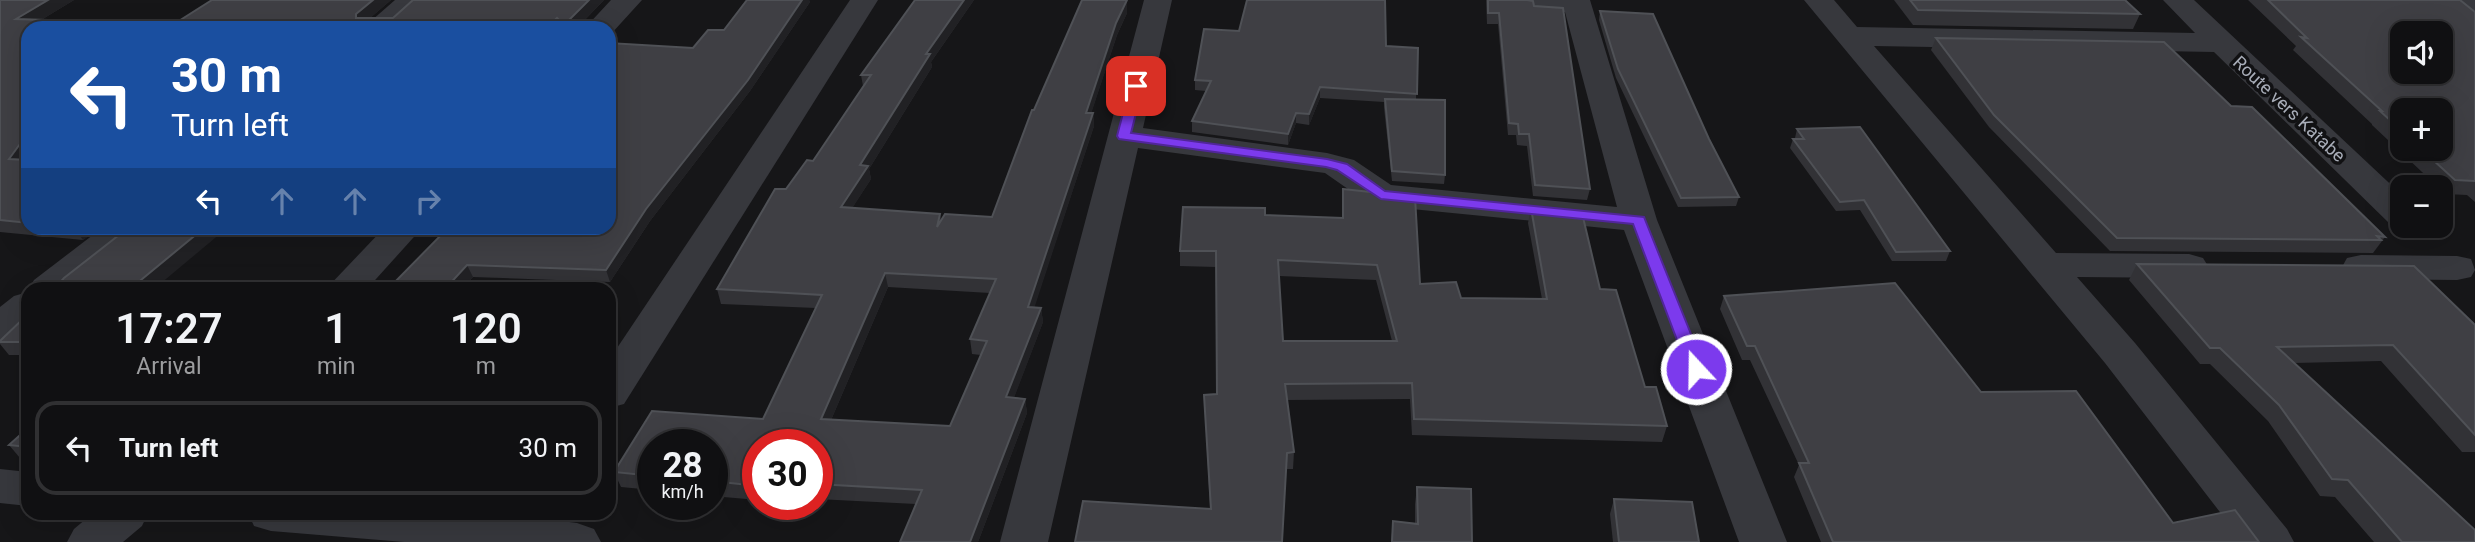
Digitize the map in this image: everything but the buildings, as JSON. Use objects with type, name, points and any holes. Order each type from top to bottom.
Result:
[{"type":"street","points":[[386,21],[413,0]]},
{"type":"street","points":[[607,21],[628,0]]},
{"type":"street","points":[[616,382],[864,0]]},
{"type":"street","points":[[1024,542],[1158,0]]},
{"type":"street","points":[[1515,0],[1577,2],[1639,220],[1763,542]]},
{"type":"street","points":[[1818,0],[2120,353],[2270,542]]},
{"type":"street","name":"Route vers Katabe","points":[[2177,0],[2390,204]]},
{"type":"street","points":[[2464,0],[2475,8]]},
{"type":"street","points":[[1849,36],[2219,43]]},
{"type":"street","points":[[1124,136],[1327,163],[1342,167],[1381,195],[1639,220]]},
{"type":"street","points":[[57,282],[116,235]]},
{"type":"street","points":[[352,282],[397,235]]},
{"type":"street","points":[[2426,238],[2466,276]]},
{"type":"street","points":[[2045,265],[2224,266]]},
{"type":"street","points":[[2320,267],[2466,276]]},
{"type":"street","points":[[0,327],[21,310]]},
{"type":"street","points":[[0,486],[21,488]]},
{"type":"street","points":[[91,542],[116,520]]},
{"type":"street","points":[[450,520],[526,523],[577,542]]},
{"type":"route","points":[[1136,86],[1124,136],[1327,163],[1342,167],[1381,195],[1639,220],[1696,369]]}]
